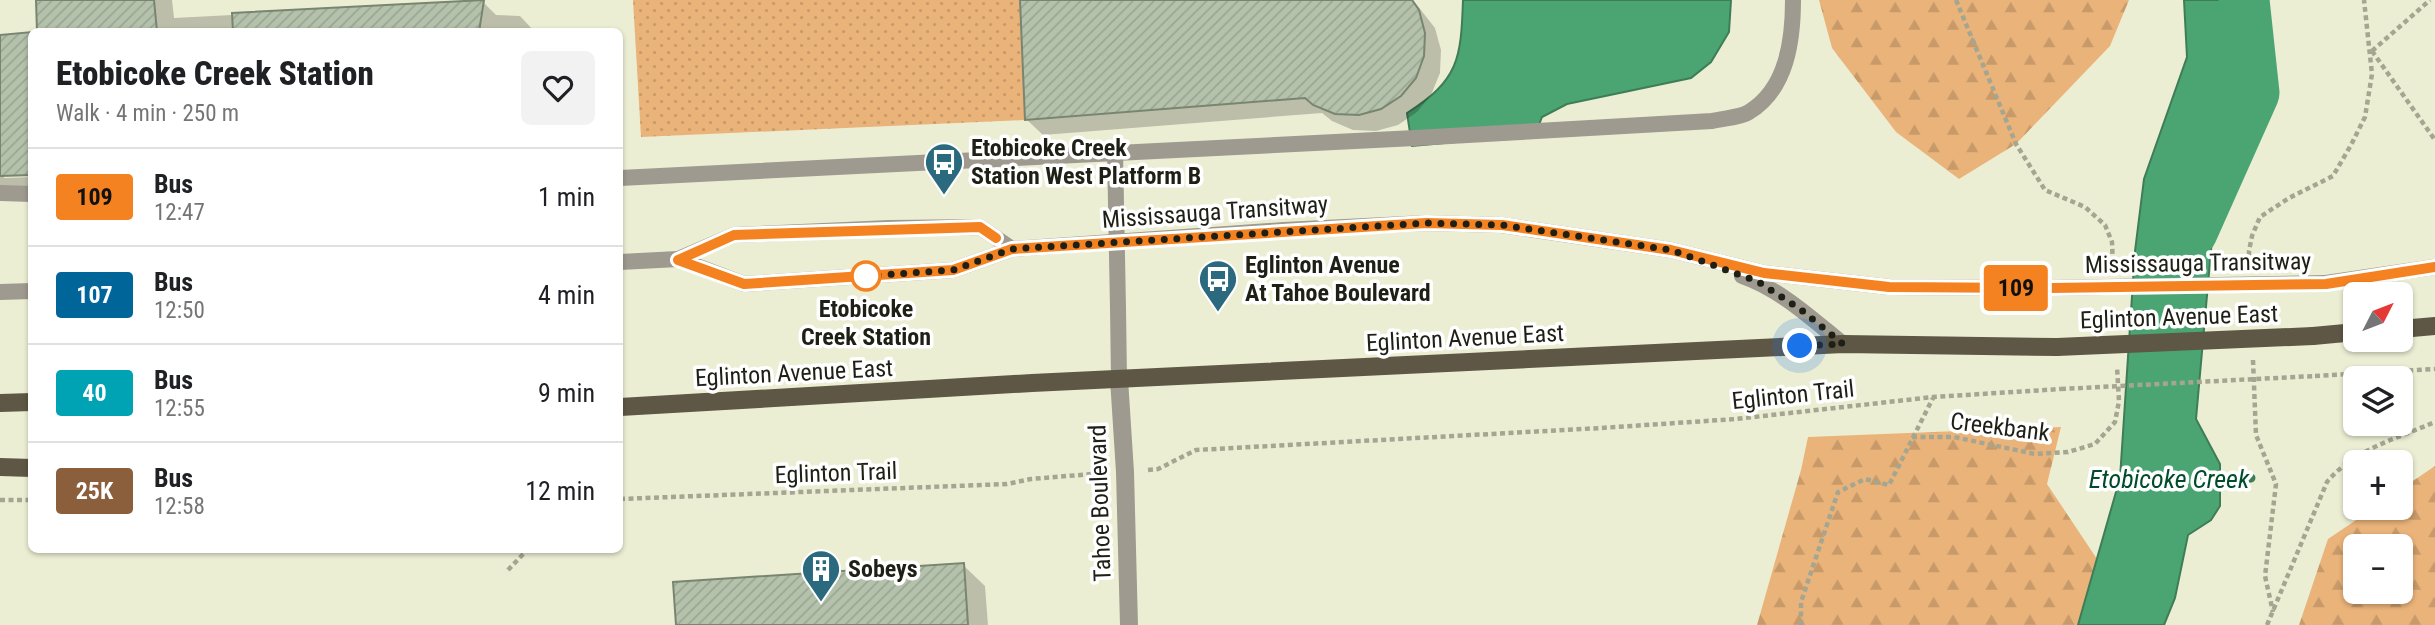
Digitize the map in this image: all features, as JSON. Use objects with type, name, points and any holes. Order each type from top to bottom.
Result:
[{"type":"main road","points":[[2413,328],[2435,326]]},
{"type":"main road","name":"Eglinton Avenue East","points":[[623,407],[1119,379],[1843,344],[2057,347],[2343,333]]},
{"type":"main road","points":[[0,403],[28,402]]},
{"type":"main road","points":[[0,467],[28,468]]},
{"type":"street","name":"Tahoe Boulevard","points":[[1119,379],[1125,472],[1129,625]]},
{"type":"lane","points":[[623,177],[1712,121],[1748,113],[1769,94],[1786,65],[1793,26],[1793,0]]},
{"type":"lane","points":[[1115,151],[1119,379]]},
{"type":"lane","points":[[0,194],[28,194]]},
{"type":"lane","name":"Mississauga Transitway","points":[[623,262],[678,260],[744,284],[953,270],[1012,249],[1426,223],[1502,225],[1671,250],[1764,273],[1889,287],[2051,288],[2326,284],[2435,267]]},
{"type":"lane","name":"Mississauga Transitway","points":[[678,260],[734,235],[889,228],[980,227],[1012,249]]},
{"type":"lane","name":"Mississauga Transitway","points":[[1671,250],[1757,281],[1800,309],[1843,344]]},
{"type":"lane","points":[[0,292],[28,291]]},
{"type":"path","points":[[1956,0],[2016,144],[2045,190]]},
{"type":"path","points":[[2288,198],[2333,176],[2365,117],[2372,74],[2364,0]]},
{"type":"path","points":[[2371,49],[2430,0]]},
{"type":"path","points":[[2371,49],[2435,140]]},
{"type":"path","name":"Eglinton Trail","points":[[1158,469],[1196,450],[1722,420],[1933,397],[2435,369]]},
{"type":"path","points":[[1801,625],[1801,602],[1838,492],[1865,479],[1889,485],[1933,397]]},
{"type":"path","points":[[2255,400],[2256,435],[2276,484],[2265,576],[2273,612]]},
{"type":"path","name":"Creekbank","points":[[1912,437],[1954,438],[2035,454],[2068,452],[2095,444],[2115,422]]},
{"type":"path","points":[[2267,625],[2327,482],[2339,467],[2363,453],[2434,425]]},
{"type":"path","name":"Eglinton Trail","points":[[623,499],[1007,484],[1054,477]]},
{"type":"path","points":[[0,500],[28,500]]},
{"type":"path","points":[[508,570],[524,553]]},
{"type":"green space","points":[[633,0],[1020,0],[1025,120],[641,137]]},
{"type":"green space","points":[[1819,0],[2129,0],[2110,46],[2016,144],[1959,179],[1896,132],[1832,48]]},
{"type":"green space","points":[[2061,427],[2047,484],[2097,559],[2078,625],[1757,625],[1808,437]]},
{"type":"green space","points":[[2435,466],[2435,625],[2299,625],[2328,539],[2356,520],[2413,520],[2413,481]]},
{"type":"water","points":[[1463,0],[1731,0],[1729,32],[1711,62],[1691,78],[1567,104],[1542,117],[1535,135],[1412,146],[1407,113],[1437,90],[1454,66],[1461,38]]},
{"type":"water","name":"Etobicoke Creek","points":[[2184,0],[2240,0],[2236,87],[2217,183],[2196,419],[2220,464],[2220,506],[2211,520],[2188,535],[2175,598],[2164,625],[2078,625],[2120,478],[2135,251],[2144,179],[2187,57]]},
{"type":"building","points":[[36,0],[154,0],[157,28],[37,28]]},
{"type":"building","points":[[484,0],[480,28],[233,28],[232,13]]},
{"type":"building","points":[[1020,0],[1412,0],[1419,10],[1425,33],[1424,56],[1416,78],[1401,96],[1381,109],[1359,115],[1335,114],[1313,105],[1305,98],[1025,120]]},
{"type":"building","points":[[28,32],[28,175],[0,176],[0,35]]},
{"type":"building","name":"Sobeys","points":[[964,563],[968,625],[676,625],[673,582]]},
{"type":"waterway","name":"Etobicoke Creek","points":[[2192,232],[2254,93],[2244,0]]},
{"type":"waterway","points":[[2211,482],[2251,478]]},
{"type":"bus line","name":"109","points":[[996,238],[980,227],[734,235],[678,260],[744,284],[953,270],[1012,249],[1426,223],[1502,225],[1671,250],[1764,273],[1889,287],[2051,288],[2326,284],[2435,267]]},
{"type":"place","name":"Etobicoke Creek Station West Platform B","points":[[944,196]]},
{"type":"place","name":"Etobicoke Creek Station","points":[[866,276]]},
{"type":"place","name":"Eglinton Avenue At Tahoe Boulevard","points":[[1218,313]]},
{"type":"place","name":"Sobeys","points":[[821,603]]},
{"type":"route","points":[[866,276],[953,270],[1012,249],[1426,223],[1502,225],[1671,250],[1757,281],[1800,309],[1843,344],[1800,346]]}]
